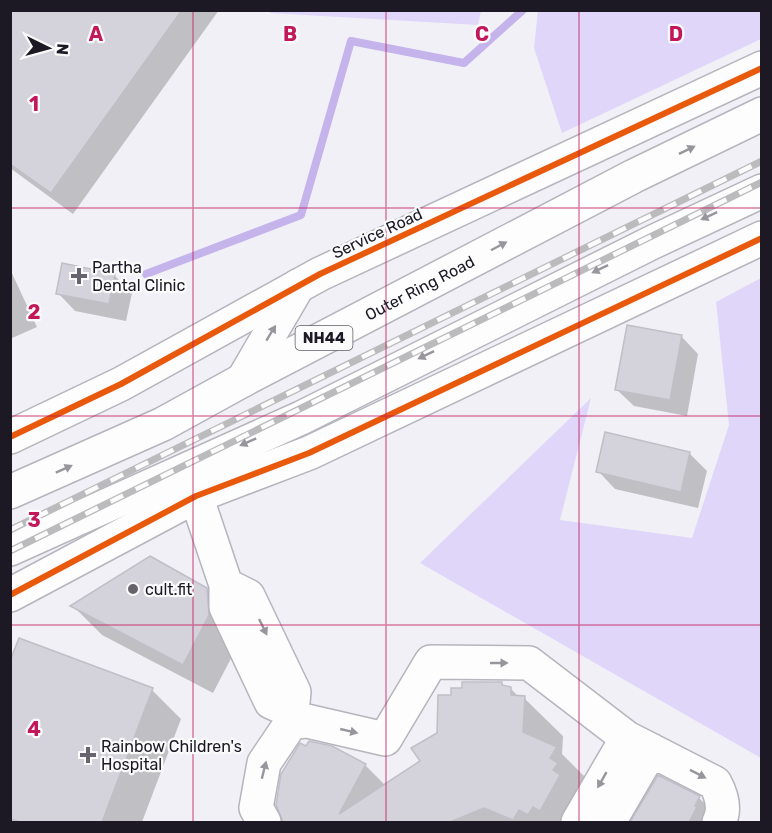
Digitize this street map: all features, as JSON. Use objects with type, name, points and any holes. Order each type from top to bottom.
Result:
[{"type":"main road","name":"Service Road","points":[[10,437],[121,384],[330,269],[762,68]]},
{"type":"main road","name":"Outer Ring Road","points":[[10,492],[163,424],[634,176],[762,114]]},
{"type":"main road","points":[[10,549],[301,418],[653,242],[762,191]]},
{"type":"main road","points":[[10,595],[196,496],[309,453],[762,238]]},
{"type":"main road","points":[[243,380],[298,286]]},
{"type":"main road","points":[[196,496],[226,585],[248,596],[294,692],[291,717],[264,763],[256,808],[264,822]]},
{"type":"main road","points":[[291,717],[385,739],[431,662],[529,663],[639,744],[714,783],[722,795],[723,815],[718,822]]},
{"type":"main road","points":[[578,822],[639,744]]},
{"type":"main road","points":[[609,822],[639,744]]},
{"type":"shaded area","points":[[270,10],[481,11],[478,25],[270,13]]},
{"type":"shaded area","points":[[538,10],[761,11],[761,39],[562,133],[534,48]]},
{"type":"shaded area","points":[[761,278],[761,758],[420,563],[591,398],[560,520],[692,538],[729,425],[716,302]]},
{"type":"building","points":[[10,10],[182,10],[51,193],[10,164]]},
{"type":"building","points":[[62,263],[115,274],[109,304],[56,294]]},
{"type":"building","points":[[627,325],[682,335],[670,400],[615,390]]},
{"type":"building","points":[[605,432],[690,452],[681,492],[596,472]]},
{"type":"building","points":[[150,556],[207,588],[209,615],[183,665],[70,606]]},
{"type":"building","name":"Rainbow Children's Hospital","points":[[19,638],[153,688],[102,822],[20,822],[10,819],[10,661]]},
{"type":"building","points":[[462,682],[502,682],[502,685],[511,687],[511,695],[525,696],[523,732],[557,747],[550,758],[558,763],[553,770],[560,775],[540,811],[533,807],[528,815],[519,810],[513,820],[484,808],[450,822],[283,822],[276,805],[281,774],[300,743],[306,746],[309,741],[332,746],[366,764],[339,814],[420,761],[411,748],[437,733],[438,695],[451,695],[451,688],[462,688]]},
{"type":"building","points":[[658,775],[700,796],[689,822],[630,822]]},
{"type":"waterway","points":[[146,274],[301,215],[351,41],[464,63],[523,10]]},
{"type":"railway","points":[[10,530],[762,161]]},
{"type":"railway","points":[[10,551],[762,182]]},
{"type":"cycle path","points":[[10,437],[121,384],[320,274],[762,68]]},
{"type":"cycle path","points":[[10,595],[196,496],[309,453],[762,238]]},
{"type":"place","name":"Partha Dental Clinic","points":[[79,276]]},
{"type":"place","name":"cult.fit","points":[[133,589]]},
{"type":"place","name":"Rainbow Children's Hospital","points":[[88,755]]}]
